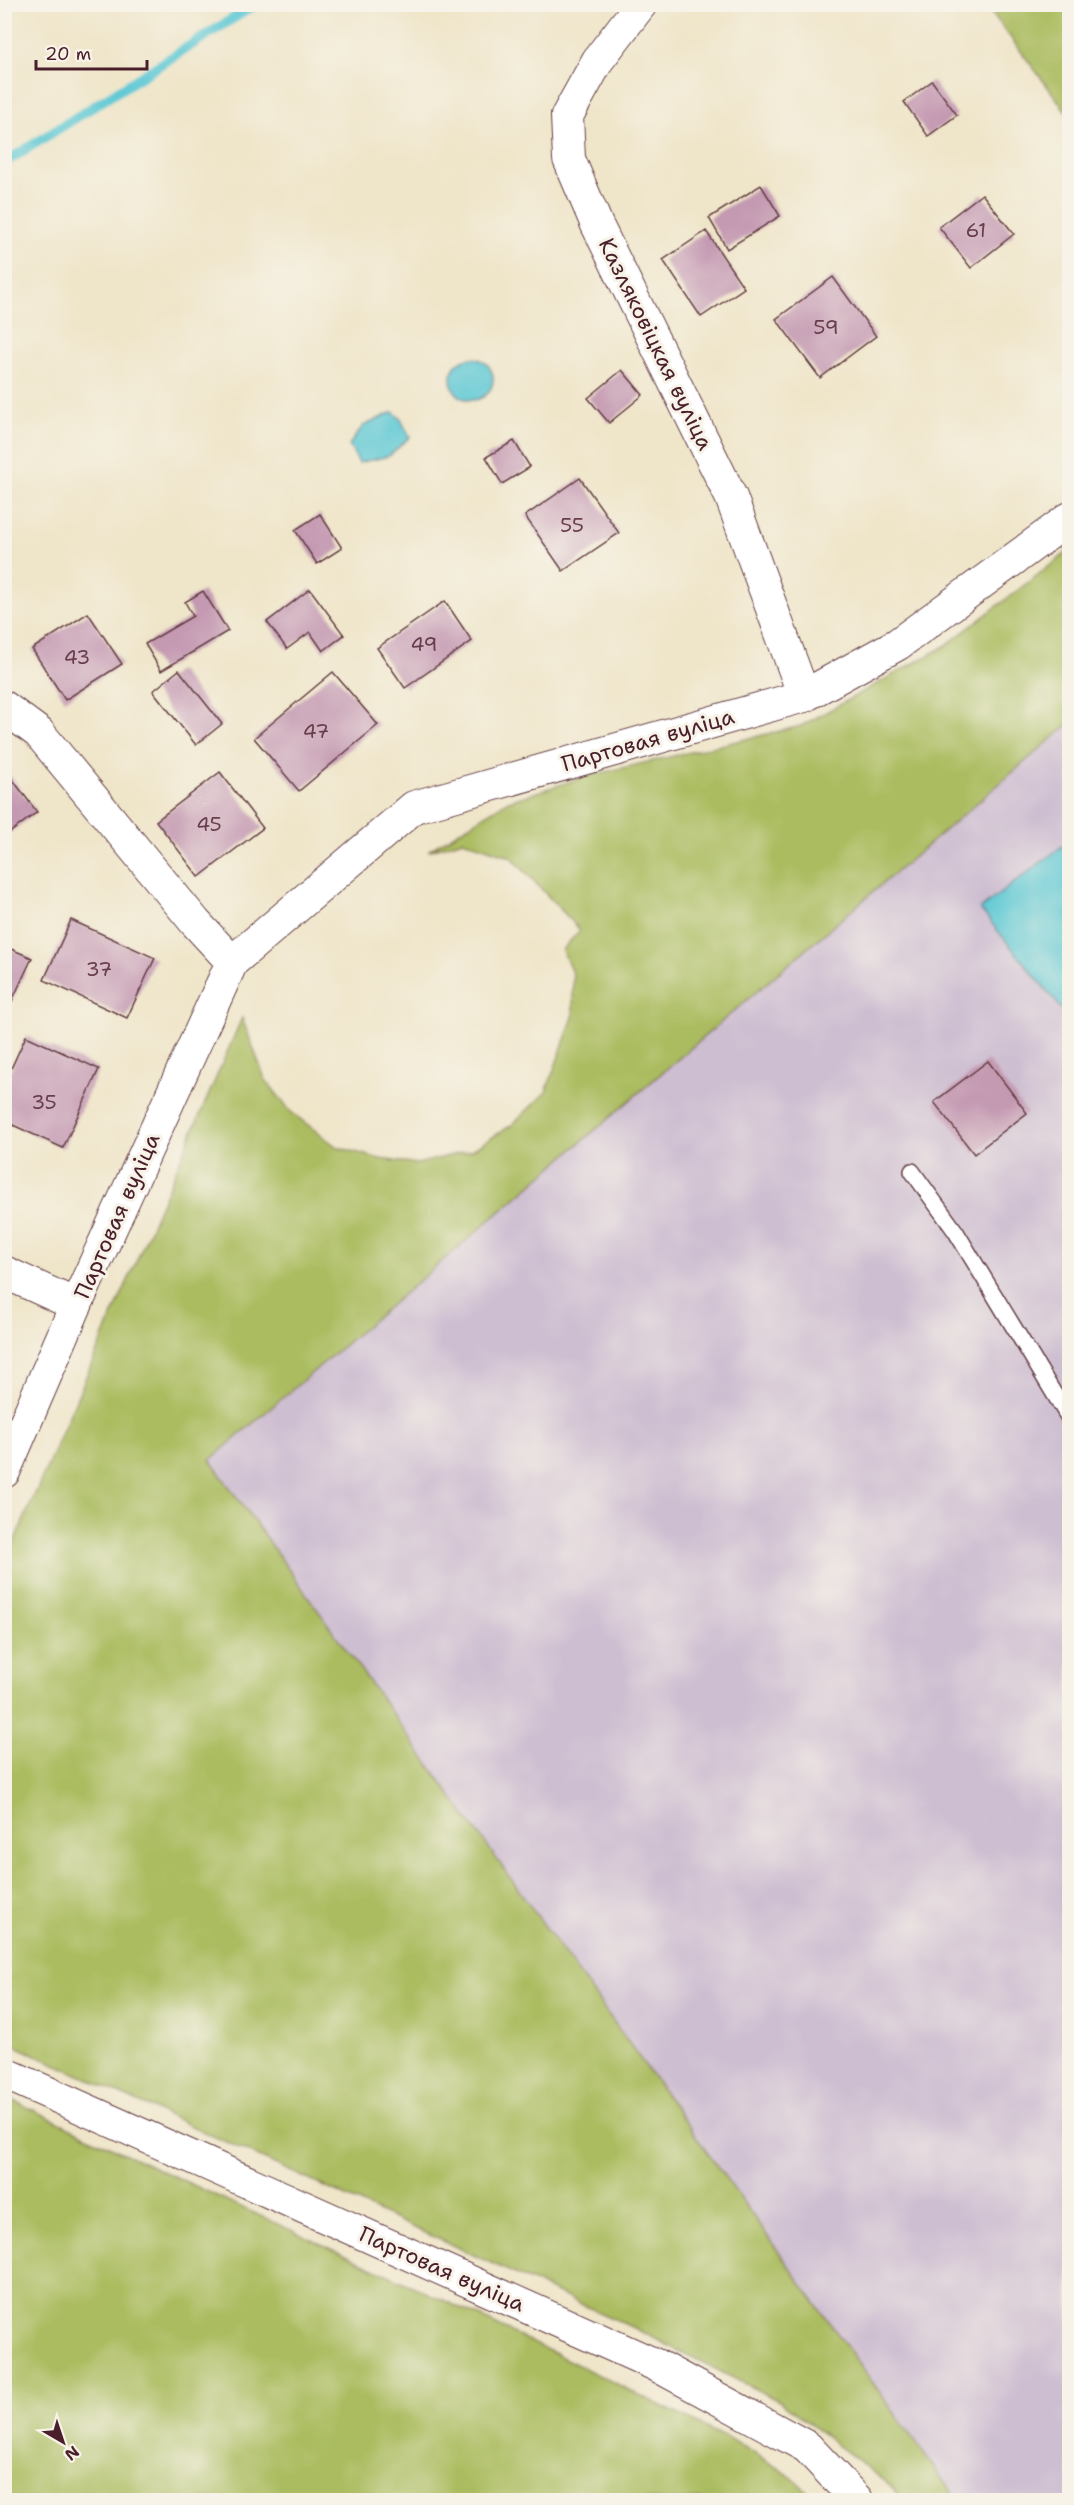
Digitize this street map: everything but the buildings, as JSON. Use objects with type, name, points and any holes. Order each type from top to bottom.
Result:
[{"type":"street","name":"Казляковіцкая вуліца","points":[[641,4],[598,60],[567,116],[569,159],[597,225],[731,497],[804,696]]},
{"type":"street","name":"Партовая вуліца","points":[[4,1472],[76,1305],[232,962],[414,807],[804,696],[898,644],[1070,518]]},
{"type":"street","points":[[4,707],[39,733],[195,922],[232,962]]},
{"type":"street","points":[[4,1272],[76,1305]]},
{"type":"street","name":"Партовая вуліца","points":[[4,2073],[656,2366],[807,2447],[857,2500]]},
{"type":"lane","points":[[912,1171],[956,1232],[1070,1420]]},
{"type":"shaded area","points":[[1069,724],[1069,2500],[957,2500],[210,1460]]},
{"type":"green space","points":[[986,5],[1069,5],[1069,115]]},
{"type":"green space","points":[[1069,551],[1069,724],[210,1460],[957,2500],[903,2500],[890,2485],[781,2402],[638,2330],[5,2041],[5,1563],[242,1018],[265,1079],[291,1112],[337,1147],[380,1159],[417,1164],[472,1150],[512,1125],[546,1092],[573,1017],[573,975],[562,950],[580,930],[511,857],[463,840],[428,851],[506,802],[584,777],[801,726],[945,646]]},
{"type":"green space","points":[[4,2096],[482,2318],[741,2445],[789,2475],[817,2500],[5,2500]]},
{"type":"water","points":[[472,358],[487,364],[493,379],[487,394],[472,400],[457,394],[451,379],[457,364]]},
{"type":"water","points":[[393,412],[400,418],[410,437],[389,456],[359,463],[349,445],[363,426]]},
{"type":"water","points":[[1069,841],[1069,1018],[980,909]]},
{"type":"waterway","points":[[4,163],[256,4]]}]
